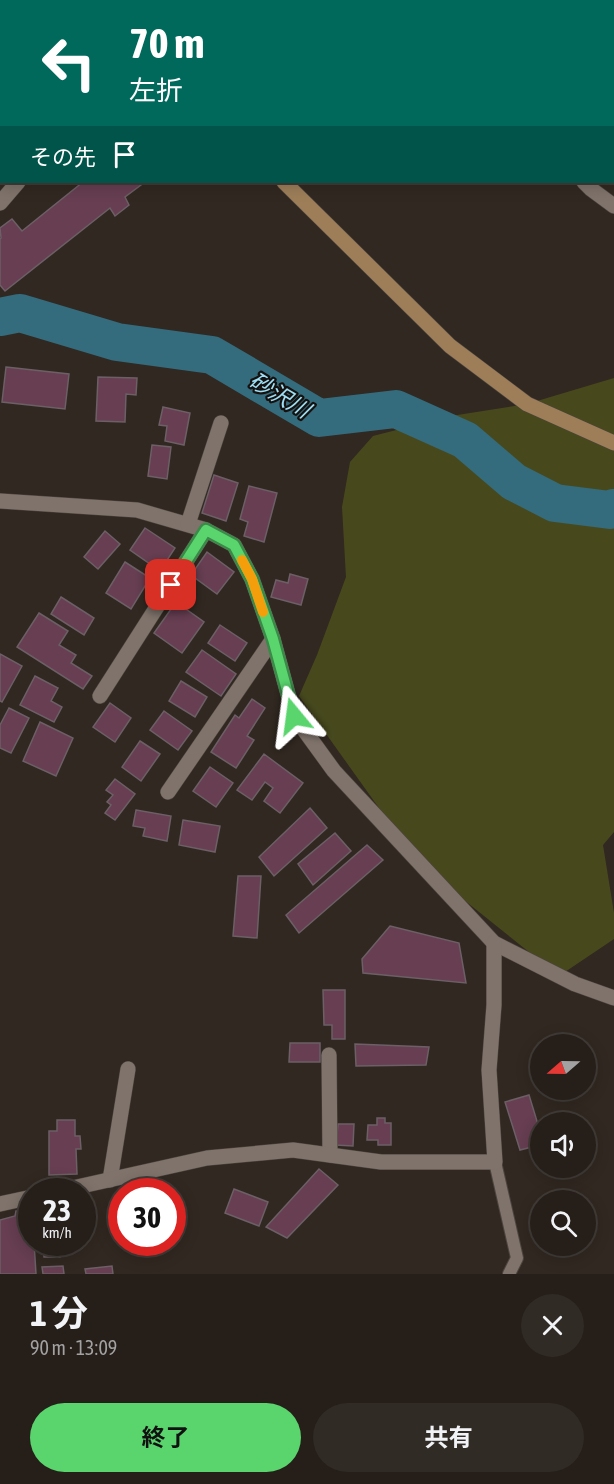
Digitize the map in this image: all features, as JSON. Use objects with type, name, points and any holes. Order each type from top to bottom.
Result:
[{"type":"street","points":[[0,203],[17,183]]},
{"type":"street","points":[[285,183],[450,346],[527,404],[614,443]]},
{"type":"street","points":[[585,183],[614,206]]},
{"type":"street","points":[[188,524],[221,423]]},
{"type":"street","points":[[0,501],[137,510],[206,530],[234,545],[252,579],[273,639],[294,716],[334,771],[494,943],[575,984],[614,999]]},
{"type":"street","points":[[100,696],[206,530]]},
{"type":"street","points":[[168,792],[273,639]]},
{"type":"street","points":[[119,1178],[207,1158],[293,1150],[381,1162],[495,1162],[489,1070],[494,1005],[494,943]]},
{"type":"street","points":[[330,1055],[330,1155]]},
{"type":"street","points":[[110,1178],[128,1069]]},
{"type":"street","points":[[0,1204],[18,1200]]},
{"type":"lane","points":[[495,1162],[517,1258],[509,1274]]},
{"type":"green space","points":[[614,378],[614,832],[603,845],[614,913],[614,939],[559,976],[419,864],[299,696],[346,577],[342,507],[350,462],[373,436],[451,416],[527,404]]},
{"type":"building","points":[[82,183],[144,183],[125,197],[129,205],[115,216],[110,208],[5,291],[0,285],[0,228],[12,219],[22,231]]},
{"type":"building","points":[[6,367],[69,374],[65,409],[2,402]]},
{"type":"building","points":[[98,377],[137,378],[136,395],[126,394],[125,422],[96,421]]},
{"type":"building","points":[[163,407],[190,413],[184,445],[165,441],[167,426],[159,425]]},
{"type":"building","points":[[152,445],[171,447],[167,479],[148,476]]},
{"type":"building","points":[[214,475],[238,483],[226,521],[202,513]]},
{"type":"building","points":[[249,486],[277,493],[264,542],[244,536],[248,522],[240,519]]},
{"type":"building","points":[[145,528],[175,548],[160,571],[130,550]]},
{"type":"building","points":[[105,531],[120,544],[98,569],[84,557]]},
{"type":"building","points":[[207,552],[234,572],[217,594],[191,575]]},
{"type":"building","points":[[125,562],[150,578],[131,609],[106,593]]},
{"type":"building","points":[[290,574],[308,579],[301,605],[271,597],[276,580],[288,583]]},
{"type":"building","points":[[61,597],[94,618],[84,635],[51,614]]},
{"type":"building","points":[[176,602],[204,622],[182,653],[154,633]]},
{"type":"building","points":[[39,613],[68,631],[59,645],[76,655],[71,663],[92,676],[83,689],[17,647]]},
{"type":"building","points":[[220,625],[247,643],[235,661],[208,643]]},
{"type":"building","points":[[202,650],[236,674],[221,696],[186,672]]},
{"type":"building","points":[[0,654],[22,666],[2,702],[0,701]]},
{"type":"building","points":[[35,676],[58,688],[51,701],[62,707],[54,722],[20,705]]},
{"type":"building","points":[[181,681],[207,697],[195,717],[169,701]]},
{"type":"building","points":[[252,699],[265,708],[247,736],[254,740],[236,768],[211,752],[235,715],[239,718]]},
{"type":"building","points":[[110,703],[131,718],[115,742],[93,727]]},
{"type":"building","points":[[9,708],[29,718],[11,753],[0,748],[0,725]]},
{"type":"building","points":[[164,711],[192,731],[178,750],[150,730]]},
{"type":"building","points":[[40,722],[73,738],[56,776],[23,761]]},
{"type":"building","points":[[140,741],[160,754],[141,781],[122,767]]},
{"type":"building","points":[[264,754],[303,783],[280,813],[264,801],[273,788],[265,782],[252,800],[237,790]]},
{"type":"building","points":[[210,767],[233,783],[216,807],[193,791]]},
{"type":"building","points":[[115,779],[135,794],[115,820],[105,813],[111,805],[107,802],[113,795],[106,790]]},
{"type":"building","points":[[310,808],[327,828],[274,876],[259,857]]},
{"type":"building","points":[[136,810],[171,816],[167,841],[143,836],[145,828],[133,826]]},
{"type":"building","points":[[183,820],[220,826],[215,852],[179,845]]},
{"type":"building","points":[[335,833],[351,851],[313,885],[298,864]]},
{"type":"building","points":[[367,845],[383,860],[299,933],[286,915]]},
{"type":"building","points":[[238,876],[261,876],[257,938],[233,936]]},
{"type":"building","points":[[390,926],[459,943],[466,983],[363,973],[362,959]]},
{"type":"building","points":[[323,990],[345,990],[345,1039],[332,1039],[332,1025],[324,1025]]},
{"type":"building","points":[[290,1043],[320,1043],[320,1062],[289,1062]]},
{"type":"building","points":[[355,1044],[429,1047],[426,1065],[356,1066]]},
{"type":"building","points":[[529,1095],[534,1112],[530,1112],[530,1148],[520,1150],[505,1102]]},
{"type":"building","points":[[377,1118],[385,1118],[385,1123],[391,1123],[391,1145],[378,1145],[378,1140],[367,1140],[368,1125],[377,1125]]},
{"type":"building","points":[[57,1120],[75,1120],[75,1136],[80,1136],[81,1149],[76,1149],[77,1174],[49,1175],[49,1131],[57,1131]]},
{"type":"building","points":[[338,1124],[354,1124],[353,1146],[336,1145]]},
{"type":"building","points":[[319,1169],[338,1185],[287,1238],[266,1227]]},
{"type":"building","points":[[234,1189],[268,1202],[259,1226],[225,1213]]},
{"type":"building","points":[[18,1211],[18,1256],[35,1256],[36,1274],[0,1274],[0,1220],[15,1216]]},
{"type":"building","points":[[63,1266],[64,1274],[43,1274],[42,1267]]},
{"type":"building","points":[[112,1266],[113,1274],[86,1274],[85,1269]]},
{"type":"waterway","name":"砂沢川","points":[[0,317],[20,313],[117,342],[212,355],[319,418],[396,409],[465,440],[514,482],[555,503],[610,510],[614,508]]},
{"type":"slow traffic","points":[[242,560],[252,579],[263,612]]},
{"type":"route","points":[[171,585],[206,530],[234,545],[252,579],[273,639],[294,716]]}]
